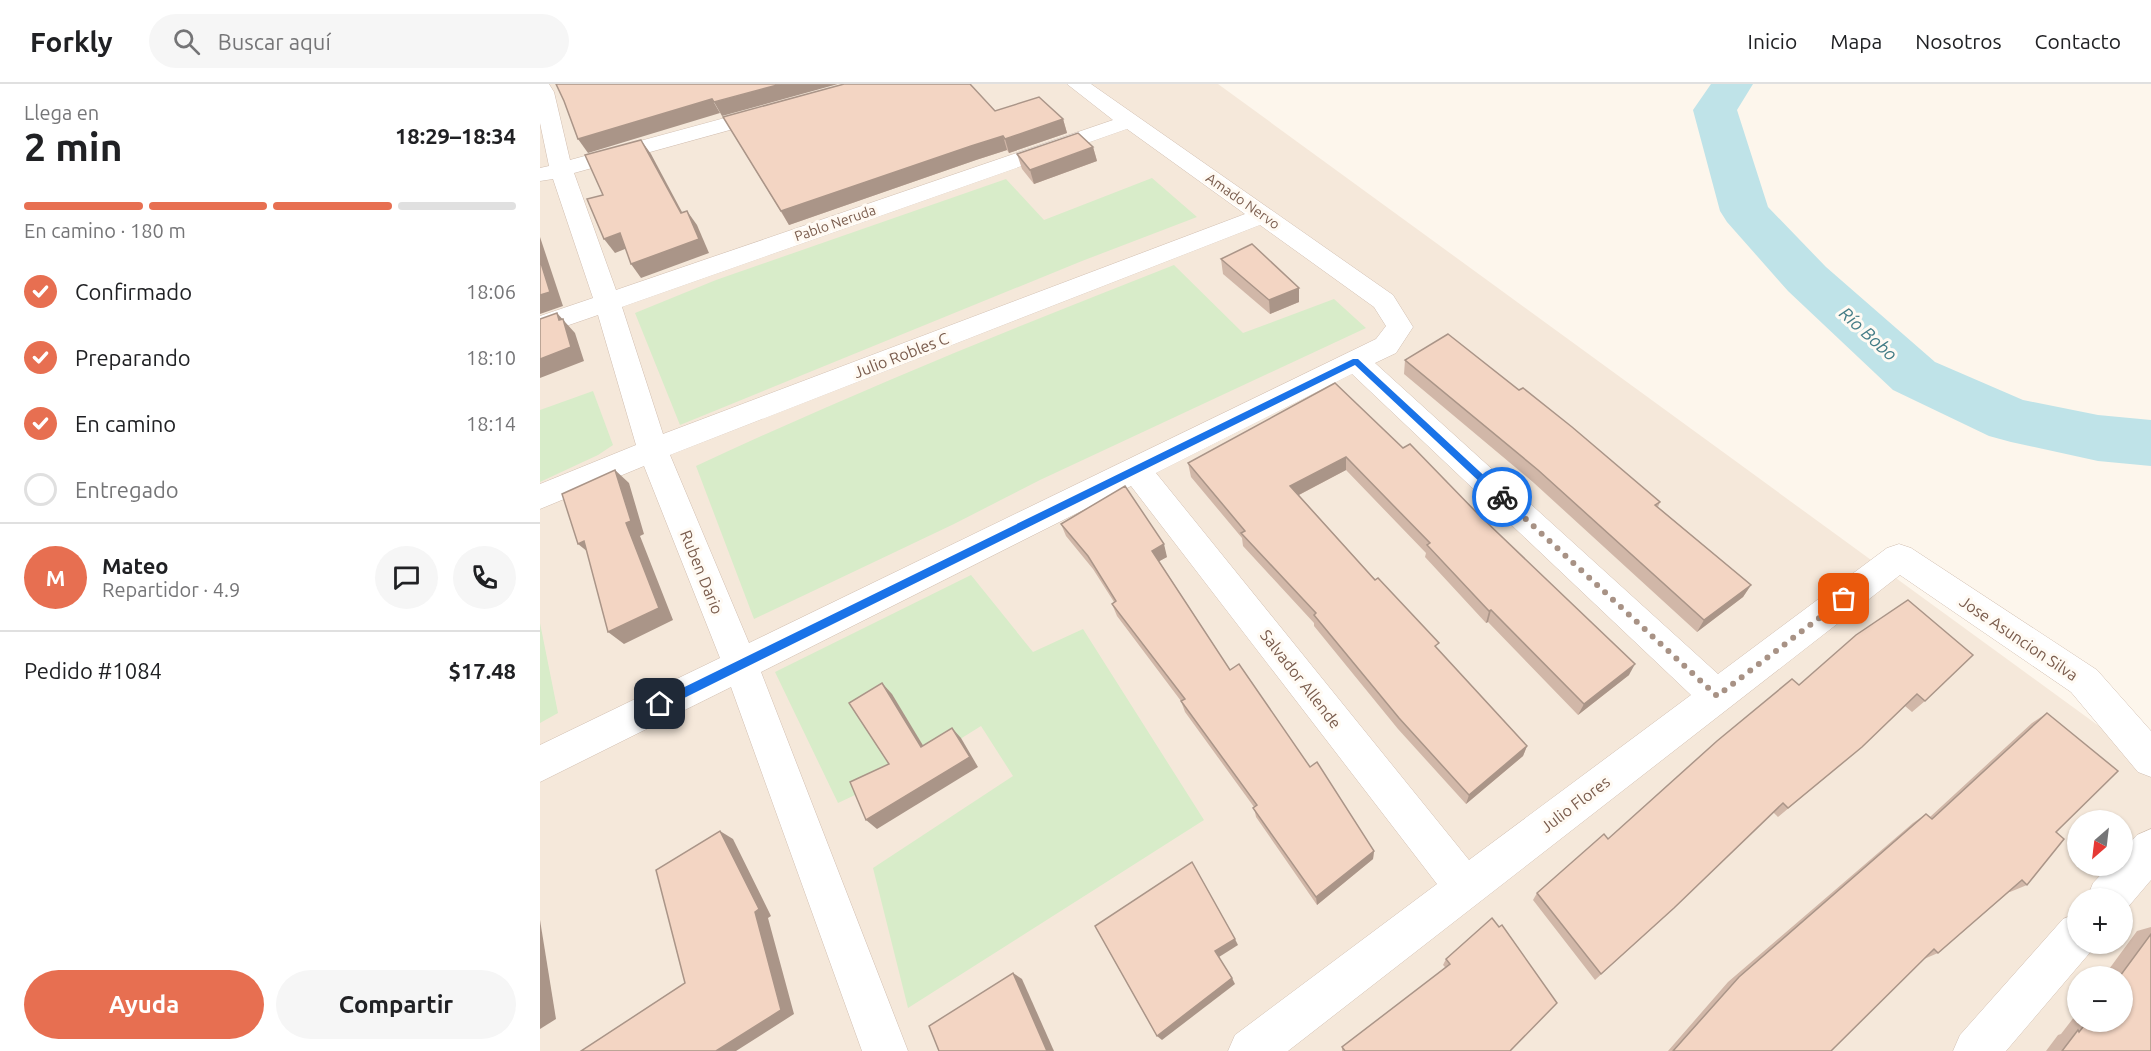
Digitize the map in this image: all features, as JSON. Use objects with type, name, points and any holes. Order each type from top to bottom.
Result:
[{"type":"street","name":"Amado Nervo","points":[[1077,84],[1384,301],[1400,327],[1386,346],[1355,361]]},
{"type":"street","name":"Ruben Dario","points":[[547,89],[551,172],[607,302],[652,450],[740,664],[885,1051]]},
{"type":"street","points":[[551,172],[790,106]]},
{"type":"street","name":"Pablo Neruda","points":[[540,326],[1130,121]]},
{"type":"street","name":"Julio Robles C","points":[[540,497],[652,450],[1263,215]]},
{"type":"street","points":[[540,764],[1355,361],[1717,696]]},
{"type":"street","name":"Salvador Allende","points":[[1136,470],[1466,888]]},
{"type":"street","name":"Julio Flores","points":[[1251,1051],[1899,557]]},
{"type":"street","name":"Jose Asuncion Silva","points":[[1899,557],[2084,681],[2151,759]]},
{"type":"street","points":[[2117,888],[2151,849]]},
{"type":"street","points":[[1976,1051],[2067,947]]},
{"type":"shaded area","points":[[540,84],[1218,84],[2151,764],[2151,1051],[540,1051]]},
{"type":"green space","points":[[1152,178],[1197,217],[1082,261],[680,425],[635,313],[716,280],[1006,179],[1044,220]]},
{"type":"green space","points":[[1174,265],[1243,333],[1334,299],[1366,328],[1040,480],[954,524],[754,619],[696,466],[933,362]]},
{"type":"green space","points":[[593,391],[613,445],[598,455],[540,482],[540,410]]},
{"type":"green space","points":[[971,575],[1033,652],[1083,629],[1204,820],[908,1008],[873,868],[1013,776],[981,726],[917,766],[838,803],[775,672]]},
{"type":"green space","points":[[540,623],[558,713],[540,723]]},
{"type":"building","points":[[556,84],[781,84],[714,102],[712,99],[578,139]]},
{"type":"building","points":[[844,84],[970,84],[995,111],[1039,97],[1063,119],[1005,139],[1003,136],[971,146],[781,211],[723,117]]},
{"type":"building","points":[[1078,133],[1093,147],[1030,170],[1017,154]]},
{"type":"building","points":[[641,140],[681,213],[687,211],[699,239],[631,264],[620,233],[604,239],[587,199],[603,195],[585,155]]},
{"type":"building","points":[[1252,244],[1299,288],[1269,300],[1221,259]]},
{"type":"building","points":[[540,260],[550,292],[540,295]]},
{"type":"building","points":[[557,313],[559,320],[563,319],[571,347],[540,359],[540,319]]},
{"type":"building","points":[[1448,334],[1519,390],[1523,388],[1572,427],[1660,502],[1655,505],[1751,585],[1704,620],[1538,470],[1405,360]]},
{"type":"building","points":[[1335,383],[1403,448],[1410,444],[1478,514],[1635,664],[1584,704],[1491,610],[1489,611],[1427,545],[1430,543],[1346,457],[1290,486],[1375,580],[1378,578],[1439,643],[1435,646],[1527,746],[1469,795],[1399,718],[1314,615],[1316,613],[1241,533],[1245,531],[1188,463]]},
{"type":"building","points":[[615,470],[631,521],[626,523],[659,608],[608,632],[584,541],[578,544],[562,494]]},
{"type":"building","points":[[1125,486],[1164,544],[1152,551],[1230,670],[1239,664],[1310,767],[1317,762],[1374,851],[1316,897],[1253,808],[1257,805],[1181,701],[1185,699],[1112,604],[1116,601],[1088,556],[1061,524]]},
{"type":"building","points":[[1908,600],[1973,655],[1925,701],[1917,694],[1862,747],[1788,808],[1783,803],[1674,908],[1601,974],[1537,893],[1604,834],[1608,839],[1717,741],[1792,679],[1799,685],[1856,635]]},
{"type":"building","points":[[882,683],[921,747],[952,728],[970,757],[866,820],[850,782],[889,764],[849,703]]},
{"type":"building","points":[[2047,713],[2118,771],[2078,810],[2067,810],[2067,821],[2056,832],[2064,839],[2027,885],[2022,880],[1938,953],[1934,949],[1831,1051],[1673,1051],[1739,977],[1926,814],[1932,819]]},
{"type":"building","points":[[720,831],[759,909],[755,912],[781,1010],[716,1051],[581,1051],[685,983],[656,870]]},
{"type":"building","points":[[1192,862],[1235,939],[1215,951],[1232,978],[1157,1036],[1095,926]]},
{"type":"building","points":[[1492,918],[1499,927],[1502,925],[1557,1003],[1510,1051],[1345,1051],[1342,1047],[1450,964],[1446,959]]},
{"type":"building","points":[[2151,934],[2151,1051],[2062,1051],[2076,1032],[2133,1032],[2133,966],[2127,966]]},
{"type":"building","points":[[1013,973],[1047,1051],[939,1051],[929,1026]]},
{"type":"waterway","name":"Río Bobo","points":[[1732,84],[1715,110],[1745,211],[1807,279],[1914,376],[2011,420],[2098,438],[2151,443]]},
{"type":"way so far","points":[[1502,497],[1717,696],[1844,599]]},
{"type":"route","points":[[660,704],[1355,361],[1502,497]]}]
